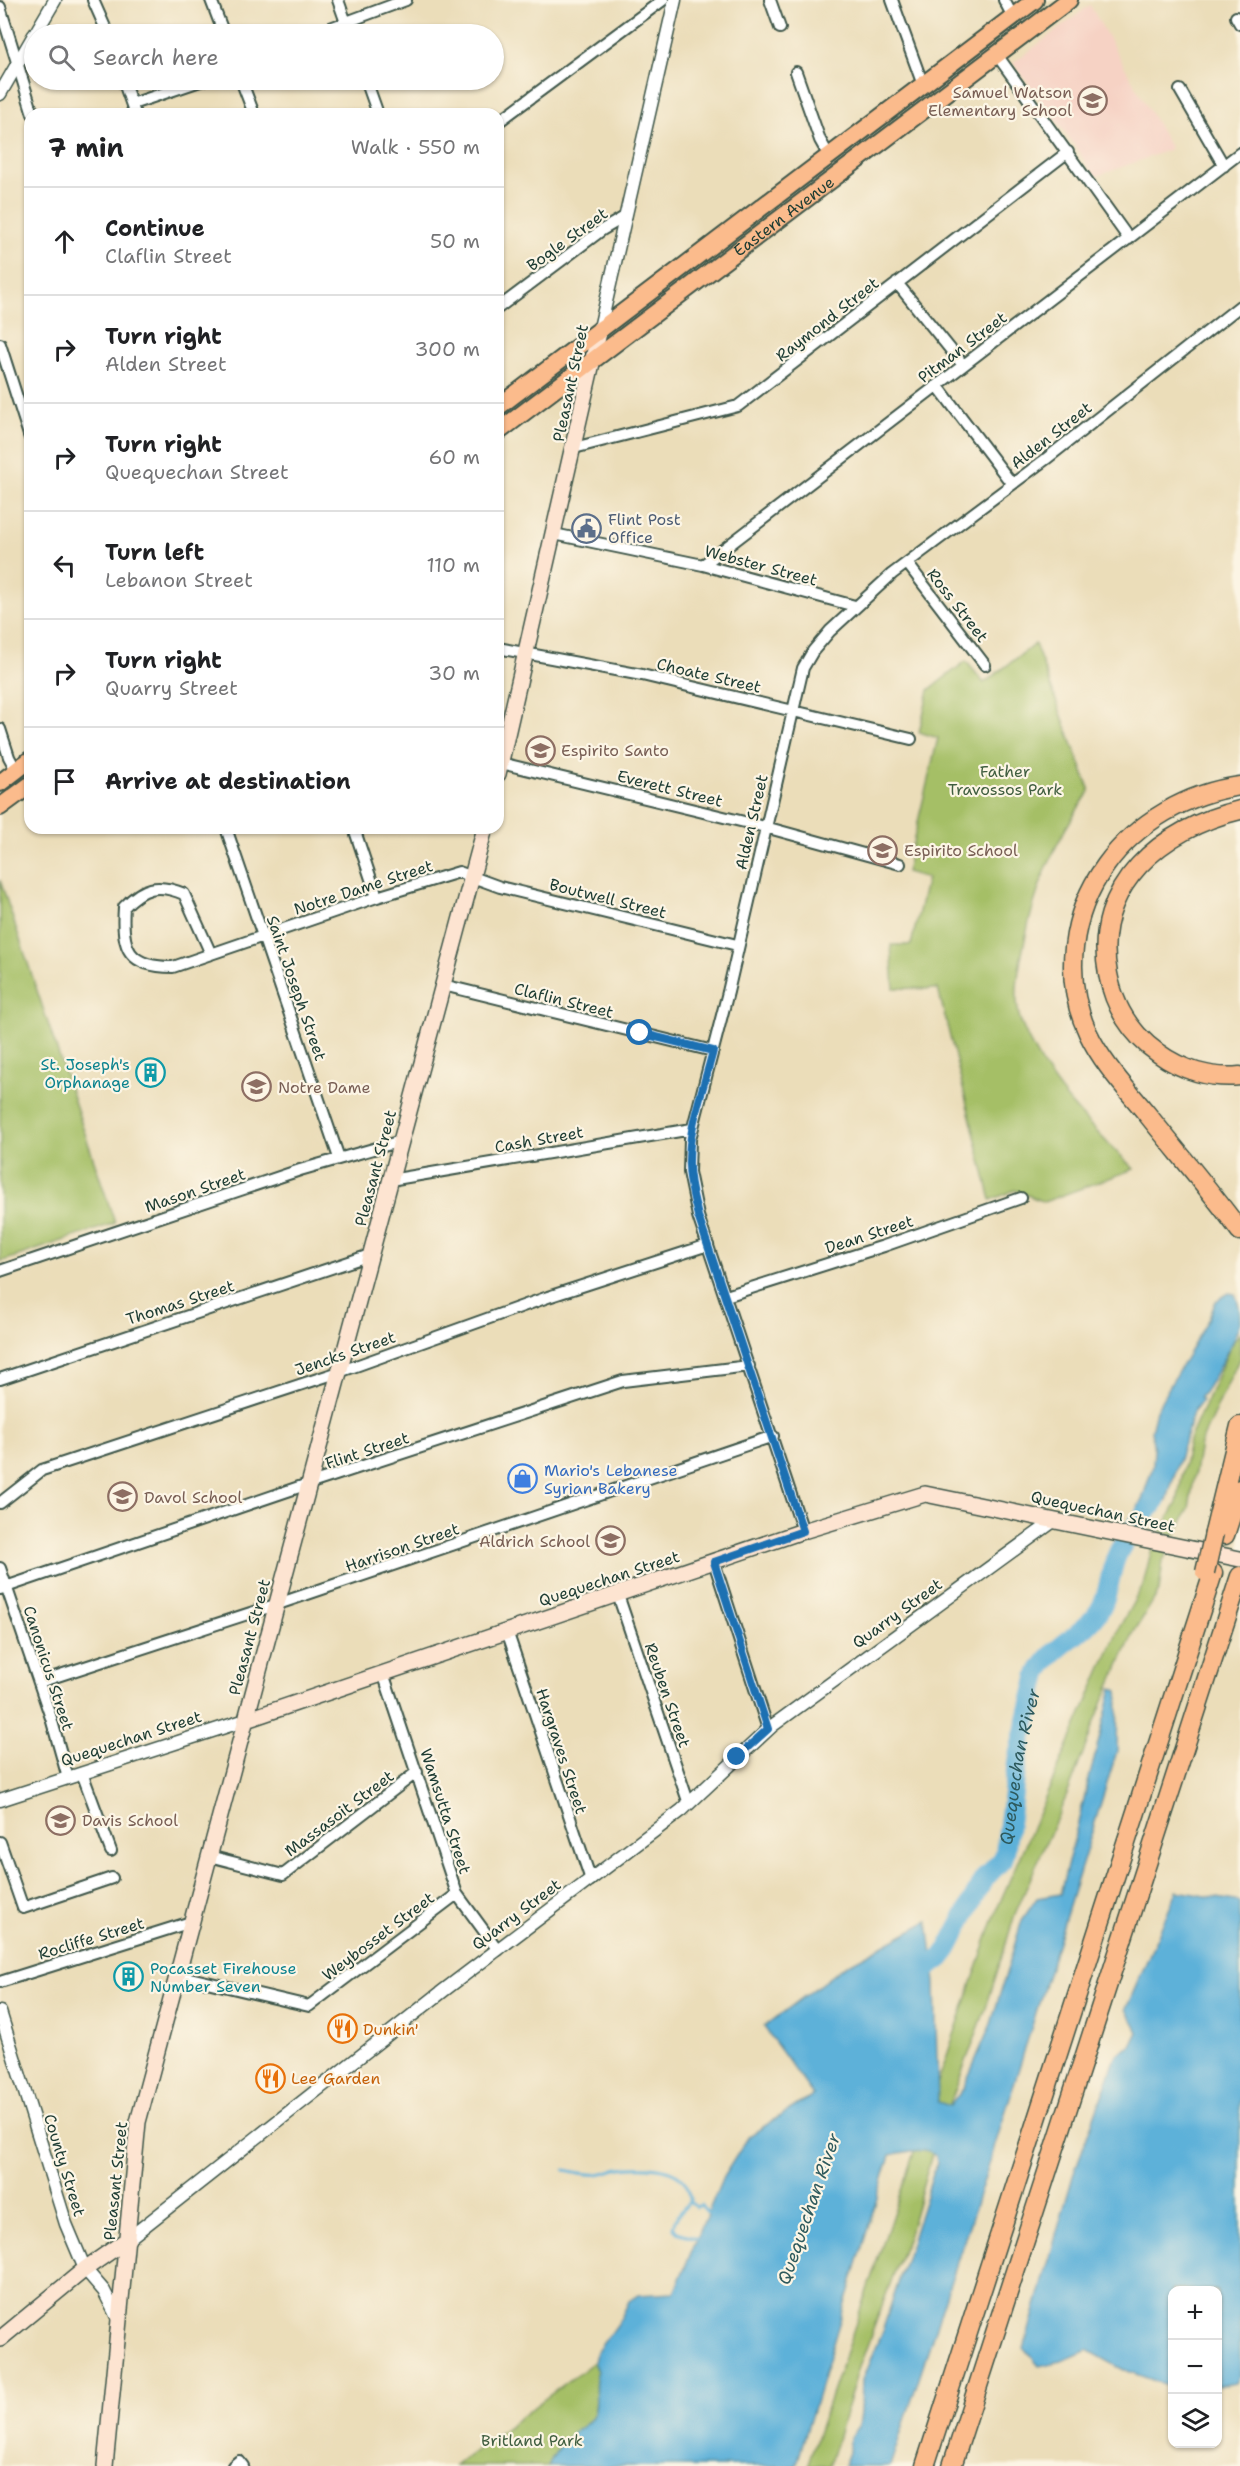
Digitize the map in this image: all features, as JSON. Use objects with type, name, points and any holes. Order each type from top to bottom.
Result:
[{"type":"highway","points":[[1240,786],[1213,792],[1180,804],[1161,815],[1126,842],[1103,870],[1083,907],[1074,941],[1073,969],[1079,1009],[1095,1046],[1240,1232]]},
{"type":"highway","points":[[1240,810],[1215,817],[1178,834],[1140,863],[1127,879],[1115,901],[1107,928],[1105,953],[1110,986],[1118,1008],[1132,1029],[1149,1047],[1170,1061],[1194,1071],[1220,1076],[1240,1076]]},
{"type":"highway","points":[[925,2466],[1180,1675],[1219,1535],[1240,1426]]},
{"type":"highway","points":[[1219,1535],[1240,1489]]},
{"type":"highway","points":[[952,2466],[1240,1577]]},
{"type":"main road","name":"Eastern Avenue","points":[[504,402],[1035,0]]},
{"type":"main road","name":"Eastern Avenue","points":[[504,427],[1069,0]]},
{"type":"main road","name":"Pleasant Street","points":[[504,748],[600,328]]},
{"type":"main road","points":[[0,783],[23,765]]},
{"type":"main road","points":[[0,807],[24,789]]},
{"type":"main road","name":"Pleasant Street","points":[[105,2466],[138,2122],[483,834]]},
{"type":"main road","name":"Quequechan Street","points":[[246,1720],[860,1512],[928,1494],[1240,1559]]},
{"type":"main road","name":"Quarry Street","points":[[0,2339],[85,2269],[128,2239]]},
{"type":"street","points":[[41,24],[55,0]]},
{"type":"street","points":[[93,0],[104,24]]},
{"type":"street","points":[[211,0],[220,24]]},
{"type":"street","points":[[338,0],[347,24]]},
{"type":"street","points":[[339,24],[406,0]]},
{"type":"street","points":[[504,118],[663,0]]},
{"type":"street","name":"Pleasant Street","points":[[600,328],[675,0]]},
{"type":"street","points":[[770,0],[780,28]]},
{"type":"street","points":[[892,0],[923,85]]},
{"type":"street","points":[[1004,0],[1013,17]]},
{"type":"street","points":[[0,7],[24,86]]},
{"type":"street","points":[[0,94],[24,53]]},
{"type":"street","points":[[997,55],[1130,239]]},
{"type":"street","points":[[796,72],[821,143],[829,156]]},
{"type":"street","points":[[25,90],[31,108]]},
{"type":"street","points":[[126,90],[133,108]]},
{"type":"street","points":[[135,108],[179,90]]},
{"type":"street","points":[[245,90],[252,108]]},
{"type":"street","points":[[370,90],[376,108]]},
{"type":"street","points":[[1180,90],[1224,166]]},
{"type":"street","name":"Raymond Street","points":[[574,448],[738,406],[1068,152]]},
{"type":"street","name":"Pitman Street","points":[[703,565],[1240,153]]},
{"type":"street","name":"Bogle Street","points":[[504,303],[608,225],[626,216]]},
{"type":"street","points":[[897,284],[963,365]]},
{"type":"street","name":"Alden Street","points":[[803,1531],[698,1216],[690,1180],[689,1156],[692,1129],[713,1051],[794,710],[799,679],[809,656],[855,606],[907,563],[1240,306]]},
{"type":"street","points":[[0,344],[24,419]]},
{"type":"street","points":[[937,385],[1012,484]]},
{"type":"street","name":"Webster Street","points":[[554,534],[703,565],[855,606]]},
{"type":"street","name":"Ross Street","points":[[907,563],[985,665]]},
{"type":"street","name":"Choate Street","points":[[504,649],[642,675],[910,739]]},
{"type":"street","points":[[0,729],[9,757],[23,765]]},
{"type":"street","name":"Everett Street","points":[[504,770],[765,826],[900,864]]},
{"type":"street","name":"Saint Joseph Street","points":[[228,834],[339,1158]]},
{"type":"street","points":[[356,834],[377,897]]},
{"type":"street","name":"Notre Dame Street","points":[[212,954],[377,897],[459,872],[472,877]]},
{"type":"street","name":"Boutwell Street","points":[[472,877],[500,887],[738,945]]},
{"type":"street","points":[[152,888],[170,888],[184,894],[212,954],[173,967],[152,967],[139,962],[131,954],[122,932],[124,907],[136,894],[152,888]]},
{"type":"street","name":"Claflin Street","points":[[443,986],[713,1051]]},
{"type":"street","name":"Cash Street","points":[[390,1180],[692,1129]]},
{"type":"street","name":"Mason Street","points":[[0,1271],[339,1158],[401,1140]]},
{"type":"street","name":"Dean Street","points":[[726,1296],[884,1246],[1021,1198]]},
{"type":"street","name":"Jencks Street","points":[[0,1503],[42,1470],[339,1372],[548,1297],[708,1245]]},
{"type":"street","name":"Thomas Street","points":[[0,1379],[370,1255]]},
{"type":"street","name":"Flint Street","points":[[3,1588],[308,1484],[623,1381],[749,1366]]},
{"type":"street","name":"Harrison Street","points":[[39,1682],[275,1605],[773,1436]]},
{"type":"street","name":"Quarry Street","points":[[128,2239],[689,1804],[768,1729],[1055,1520]]},
{"type":"street","points":[[714,1562],[768,1729]]},
{"type":"street","name":"Canonicus Street","points":[[0,1568],[3,1588],[39,1682],[68,1778]]},
{"type":"street","name":"Reuben Street","points":[[618,1594],[689,1804]]},
{"type":"street","name":"Hargraves Street","points":[[507,1631],[591,1880]]},
{"type":"street","name":"Wamsutta Street","points":[[383,1673],[457,1894],[498,1950]]},
{"type":"street","name":"Quequechan Street","points":[[0,1800],[246,1720]]},
{"type":"street","name":"Massasoit Street","points":[[209,1856],[283,1875],[417,1772]]},
{"type":"street","points":[[82,1773],[111,1851]]},
{"type":"street","points":[[0,1842],[23,1908],[112,1878]]},
{"type":"street","name":"Weybosset Street","points":[[177,1975],[309,2006],[457,1894]]},
{"type":"street","name":"Rocliffe Street","points":[[0,1982],[191,1922]]},
{"type":"street","name":"County Street","points":[[0,2012],[66,2224],[85,2269],[107,2296],[118,2319]]},
{"type":"street","points":[[233,2466],[239,2461],[243,2466]]},
{"type":"shaded area","name":"Samuel Watson Elementary School","points":[[1090,5],[1171,149],[1095,177],[1070,139],[1013,63]]},
{"type":"green space","name":"Father Travossos Park","points":[[1035,644],[1090,791],[1056,847],[1033,906],[1019,967],[1017,1005],[1021,1022],[1031,1044],[1055,1083],[1069,1102],[1134,1169],[1044,1202],[1015,1190],[991,1200],[938,989],[894,988],[891,945],[911,945],[927,878],[906,872],[938,738],[919,732],[929,690],[966,661],[984,683]]},
{"type":"green space","points":[[0,880],[115,1223],[0,1262]]},
{"type":"green space","points":[[1240,1333],[1240,1357],[1200,1444],[1189,1508],[1175,1536],[1161,1531],[1177,1503],[1189,1440],[1232,1343]]},
{"type":"green space","points":[[1152,1548],[1168,1552],[1163,1561],[1159,1591],[1134,1632],[1101,1706],[1069,1790],[1015,1914],[986,2008],[935,2144],[909,2233],[858,2370],[829,2466],[807,2466],[997,1909],[1119,1628],[1143,1585]]},
{"type":"green space","name":"Britland Park","points":[[594,2362],[598,2371],[594,2413],[589,2421],[564,2441],[548,2466],[455,2466]]},
{"type":"water","points":[[1229,1293],[1235,1294],[1238,1303],[1240,1321],[1238,1327],[1229,1349],[1199,1398],[1202,1400],[1193,1412],[1167,1500],[1148,1522],[1133,1516],[1142,1500],[1153,1466],[1154,1450],[1151,1431],[1156,1410],[1209,1318],[1216,1301]]},
{"type":"water","points":[[1112,1688],[1118,1691],[1117,1751],[988,2168],[890,2466],[844,2466],[849,2452],[850,2437],[859,2425],[862,2380],[883,2329],[937,2162],[936,2156],[920,2150],[890,2155],[796,2466],[548,2466],[564,2441],[589,2421],[594,2413],[598,2371],[594,2362],[596,2353],[621,2318],[629,2301],[638,2295],[674,2293],[723,2177],[749,2136],[813,2095],[764,2027],[842,1968],[928,1921],[935,1983],[938,2102],[950,2106],[963,2089],[991,2024],[1022,1920],[1037,1898],[1060,1894]]},
{"type":"water","points":[[1177,1891],[1240,1902],[1240,2375],[1236,2383],[1222,2385],[1222,2286],[1168,2286],[1168,2386],[1122,2369],[1088,2350],[1062,2361],[1039,2366],[1024,2348],[1073,2176],[1117,2054],[1131,2046],[1138,2032],[1126,2009]]},
{"type":"waterway","name":"Quequechan River","points":[[912,1980],[941,1958],[948,1949],[983,1880],[1003,1859],[1018,1756],[1038,1674],[1051,1656],[1085,1627],[1099,1611],[1118,1553],[1156,1500]]},
{"type":"waterway","points":[[565,2170],[593,2174],[620,2168],[654,2167],[675,2173],[683,2179],[688,2188],[690,2200],[675,2220],[673,2227],[677,2232],[697,2238]]},
{"type":"waterway","points":[[688,2202],[696,2207],[701,2205],[708,2213]]},
{"type":"place","name":"Samuel Watson Elementary School","points":[[1093,101]]},
{"type":"place","name":"Flint Post Office","points":[[587,528]]},
{"type":"place","name":"Espirito Santo","points":[[540,750]]},
{"type":"place","name":"Espirito School","points":[[883,850]]},
{"type":"place","name":"St. Joseph's Orphanage","points":[[151,1073]]},
{"type":"place","name":"Notre Dame","points":[[257,1087]]},
{"type":"place","name":"Mario's Lebanese Syrian Bakery","points":[[523,1479]]},
{"type":"place","name":"Davol School","points":[[123,1497]]},
{"type":"place","name":"Aldrich School","points":[[611,1541]]},
{"type":"place","name":"Davis School","points":[[61,1820]]},
{"type":"place","name":"Pocasset Firehouse Number Seven","points":[[129,1977]]},
{"type":"place","name":"Dunkin'","points":[[342,2029]]},
{"type":"place","name":"Lee Garden","points":[[270,2078]]},
{"type":"route","points":[[640,1033],[713,1051],[690,1139],[688,1164],[691,1188],[698,1216],[758,1390],[803,1531],[714,1562],[768,1729],[737,1757]]}]
